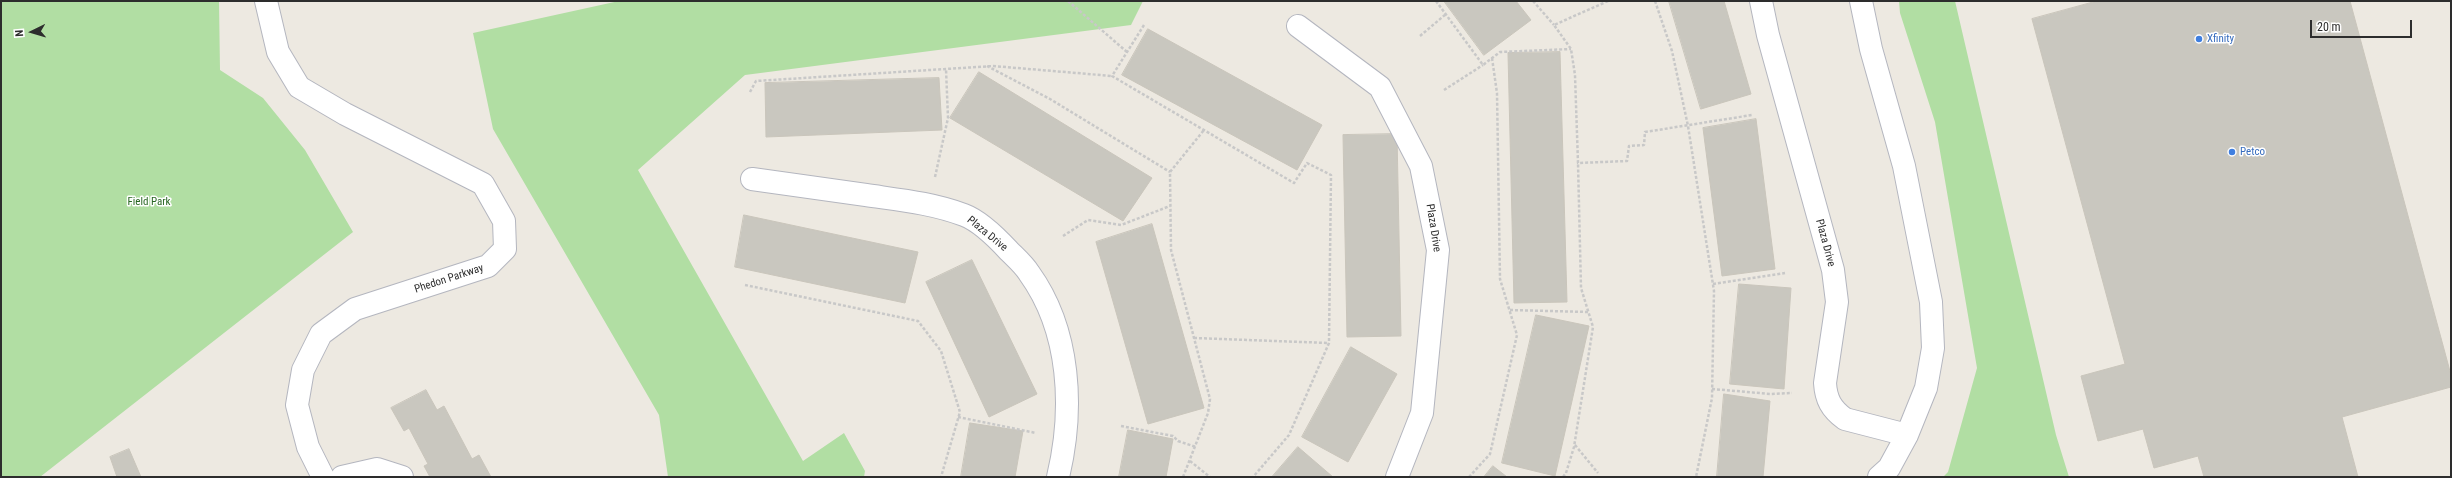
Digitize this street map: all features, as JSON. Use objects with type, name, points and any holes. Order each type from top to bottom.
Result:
[{"type":"street","name":"Phedon Parkway","points":[[266,1],[278,52],[299,87],[345,114],[483,184],[504,221],[505,249],[488,266],[356,309],[321,334],[303,370],[297,405],[308,448],[322,477]]},
{"type":"street","name":"Plaza Drive","points":[[1761,1],[1768,35],[1833,270],[1837,302],[1825,383],[1826,394],[1836,413],[1845,419],[1908,435]]},
{"type":"street","points":[[1861,1],[1871,49],[1904,166],[1931,302],[1933,348],[1926,388],[1908,435],[1889,468],[1879,477]]},
{"type":"street","name":"Plaza Drive","points":[[1298,26],[1380,87],[1421,166],[1438,250],[1422,413],[1397,477]]},
{"type":"street","name":"Plaza Drive","points":[[752,179],[929,204],[966,216],[1000,241],[1029,273],[1048,306],[1060,341],[1066,368],[1067,396],[1064,439],[1058,477]]},
{"type":"street","points":[[342,477],[377,469],[402,477]]},
{"type":"path","points":[[1068,1],[1127,52]]},
{"type":"path","points":[[1436,1],[1483,64]]},
{"type":"path","points":[[1533,1],[1554,25],[1571,49],[1575,75],[1581,288],[1593,327],[1575,445],[1566,473],[1563,477]]},
{"type":"path","points":[[1554,25],[1608,1]]},
{"type":"path","points":[[1655,1],[1672,52],[1688,126],[1713,284],[1712,389],[1696,477]]},
{"type":"path","points":[[1420,36],[1446,14]]},
{"type":"path","points":[[1112,76],[1144,25]]},
{"type":"path","points":[[1444,90],[1500,52],[1571,49]]},
{"type":"path","points":[[1469,477],[1490,454],[1517,335],[1500,279],[1497,93],[1492,58]]},
{"type":"path","points":[[987,66],[1050,99],[1170,172]]},
{"type":"path","points":[[750,92],[756,81],[987,66],[1112,76],[1294,183],[1307,163],[1330,175],[1329,343],[1289,436],[1253,477]]},
{"type":"path","points":[[929,204],[948,118],[946,69]]},
{"type":"path","points":[[1578,163],[1627,161],[1629,146],[1644,145],[1645,132],[1752,115]]},
{"type":"path","points":[[1182,477],[1196,448],[1208,413],[1210,399],[1171,250],[1170,172],[1204,130]]},
{"type":"path","points":[[1063,236],[1088,220],[1121,225],[1170,206]]},
{"type":"path","points":[[1713,284],[1785,273]]},
{"type":"path","points":[[745,285],[918,321],[941,351],[960,412],[941,477]]},
{"type":"path","points":[[1510,310],[1589,312]]},
{"type":"path","points":[[1194,338],[1329,343]]},
{"type":"path","points":[[1712,389],[1771,394],[1792,393]]},
{"type":"path","points":[[958,417],[1064,439]]},
{"type":"path","points":[[1121,426],[1173,436],[1178,441],[1196,448]]},
{"type":"path","points":[[1575,445],[1598,473]]},
{"type":"path","points":[[1190,461],[1210,477]]},
{"type":"green space","name":"Field Park","points":[[1,1],[219,1],[220,70],[263,98],[305,150],[353,232],[40,477],[1,477]]},
{"type":"green space","points":[[619,1],[1143,1],[1131,25],[745,75],[638,170],[803,461],[844,433],[865,471],[864,477],[668,477],[659,415],[493,129],[473,33]]},
{"type":"green space","points":[[1899,1],[1955,1],[2056,435],[2069,477],[1943,477],[1948,472],[1977,368],[1935,122],[1900,13]]},
{"type":"building","points":[[1444,1],[1516,1],[1531,20],[1484,55]]},
{"type":"building","points":[[1669,1],[1724,1],[1751,94],[1701,109]]},
{"type":"building","points":[[2097,1],[2350,1],[2451,375],[2451,387],[2342,417],[2358,477],[2204,477],[2198,456],[2154,468],[2143,429],[2098,441],[2081,376],[2125,364],[2032,19]]},
{"type":"building","points":[[1148,29],[1322,125],[1297,170],[1122,75]]},
{"type":"building","points":[[1560,52],[1567,302],[1514,303],[1508,53]]},
{"type":"building","points":[[979,72],[1152,178],[1123,221],[950,118]]},
{"type":"building","points":[[939,78],[942,130],[766,137],[765,83]]},
{"type":"building","points":[[1756,119],[1775,269],[1722,276],[1703,128]]},
{"type":"building","points":[[1397,134],[1401,336],[1347,337],[1343,135]]},
{"type":"building","points":[[744,215],[918,252],[905,303],[735,267]]},
{"type":"building","points":[[1152,224],[1204,408],[1148,424],[1096,242]]},
{"type":"building","points":[[972,260],[1037,394],[989,417],[926,282]]},
{"type":"building","points":[[1739,284],[1791,288],[1784,389],[1730,384]]},
{"type":"building","points":[[1536,315],[1589,326],[1555,476],[1502,463]]},
{"type":"building","points":[[1351,347],[1397,374],[1348,462],[1302,437]]},
{"type":"building","points":[[426,390],[437,410],[444,406],[472,459],[479,455],[491,477],[430,477],[424,466],[428,464],[409,428],[404,431],[391,408]]},
{"type":"building","points":[[1724,394],[1770,401],[1763,477],[1717,477]]},
{"type":"building","points":[[970,423],[1023,431],[1015,477],[961,477]]},
{"type":"building","points":[[1128,430],[1173,439],[1166,477],[1119,477]]},
{"type":"building","points":[[1298,447],[1333,477],[1272,477]]},
{"type":"building","points":[[129,449],[141,477],[117,477],[110,457]]},
{"type":"building","points":[[1493,466],[1507,477],[1484,477]]},
{"type":"place","name":"Xfinity","points":[[2199,39]]},
{"type":"place","name":"Petco","points":[[2232,152]]}]
